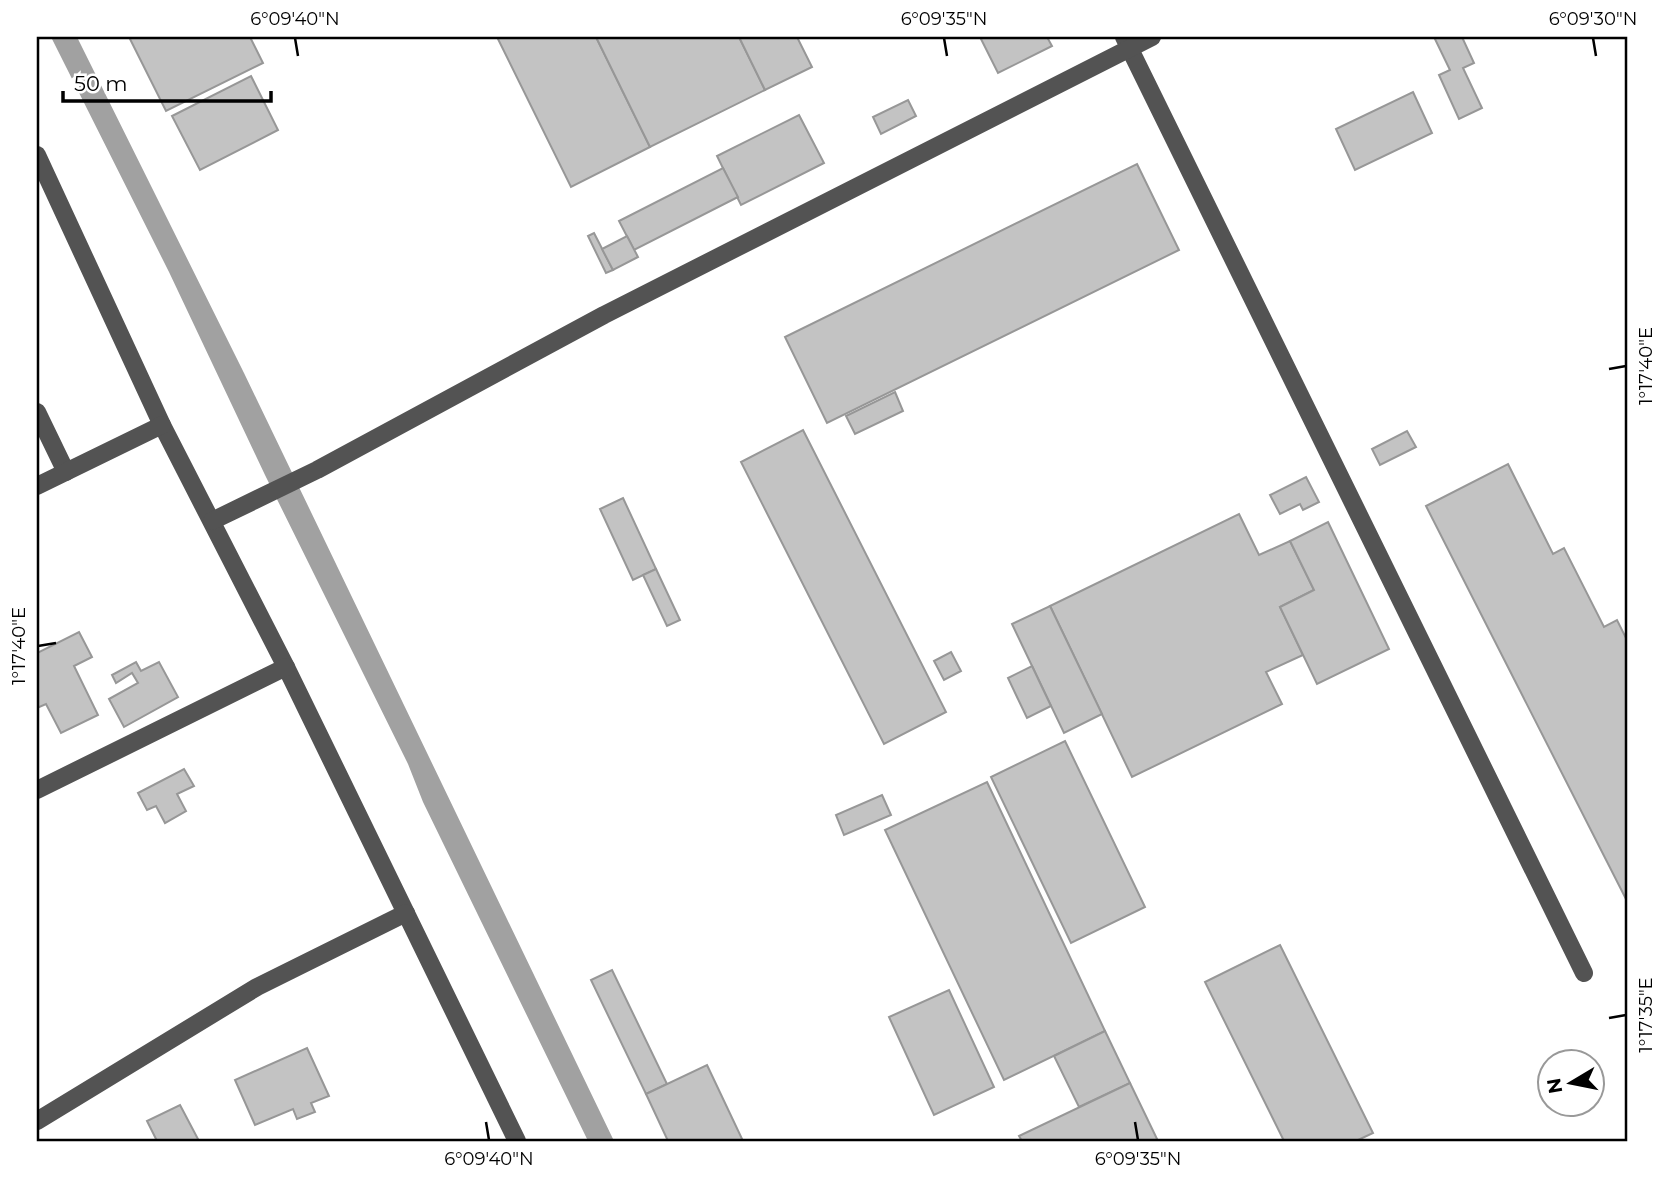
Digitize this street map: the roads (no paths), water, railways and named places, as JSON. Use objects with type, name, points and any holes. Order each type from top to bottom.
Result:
[{"type":"street","points":[[212,521],[317,470],[1126,42],[1152,37]]},
{"type":"street","points":[[1126,42],[1584,973]]},
{"type":"street","points":[[37,155],[162,425],[286,667],[517,1141]]},
{"type":"street","points":[[37,412],[66,471]]},
{"type":"street","points":[[37,485],[162,425]]},
{"type":"street","points":[[37,790],[286,667]]},
{"type":"street","points":[[37,1121],[257,987],[406,913]]}]
